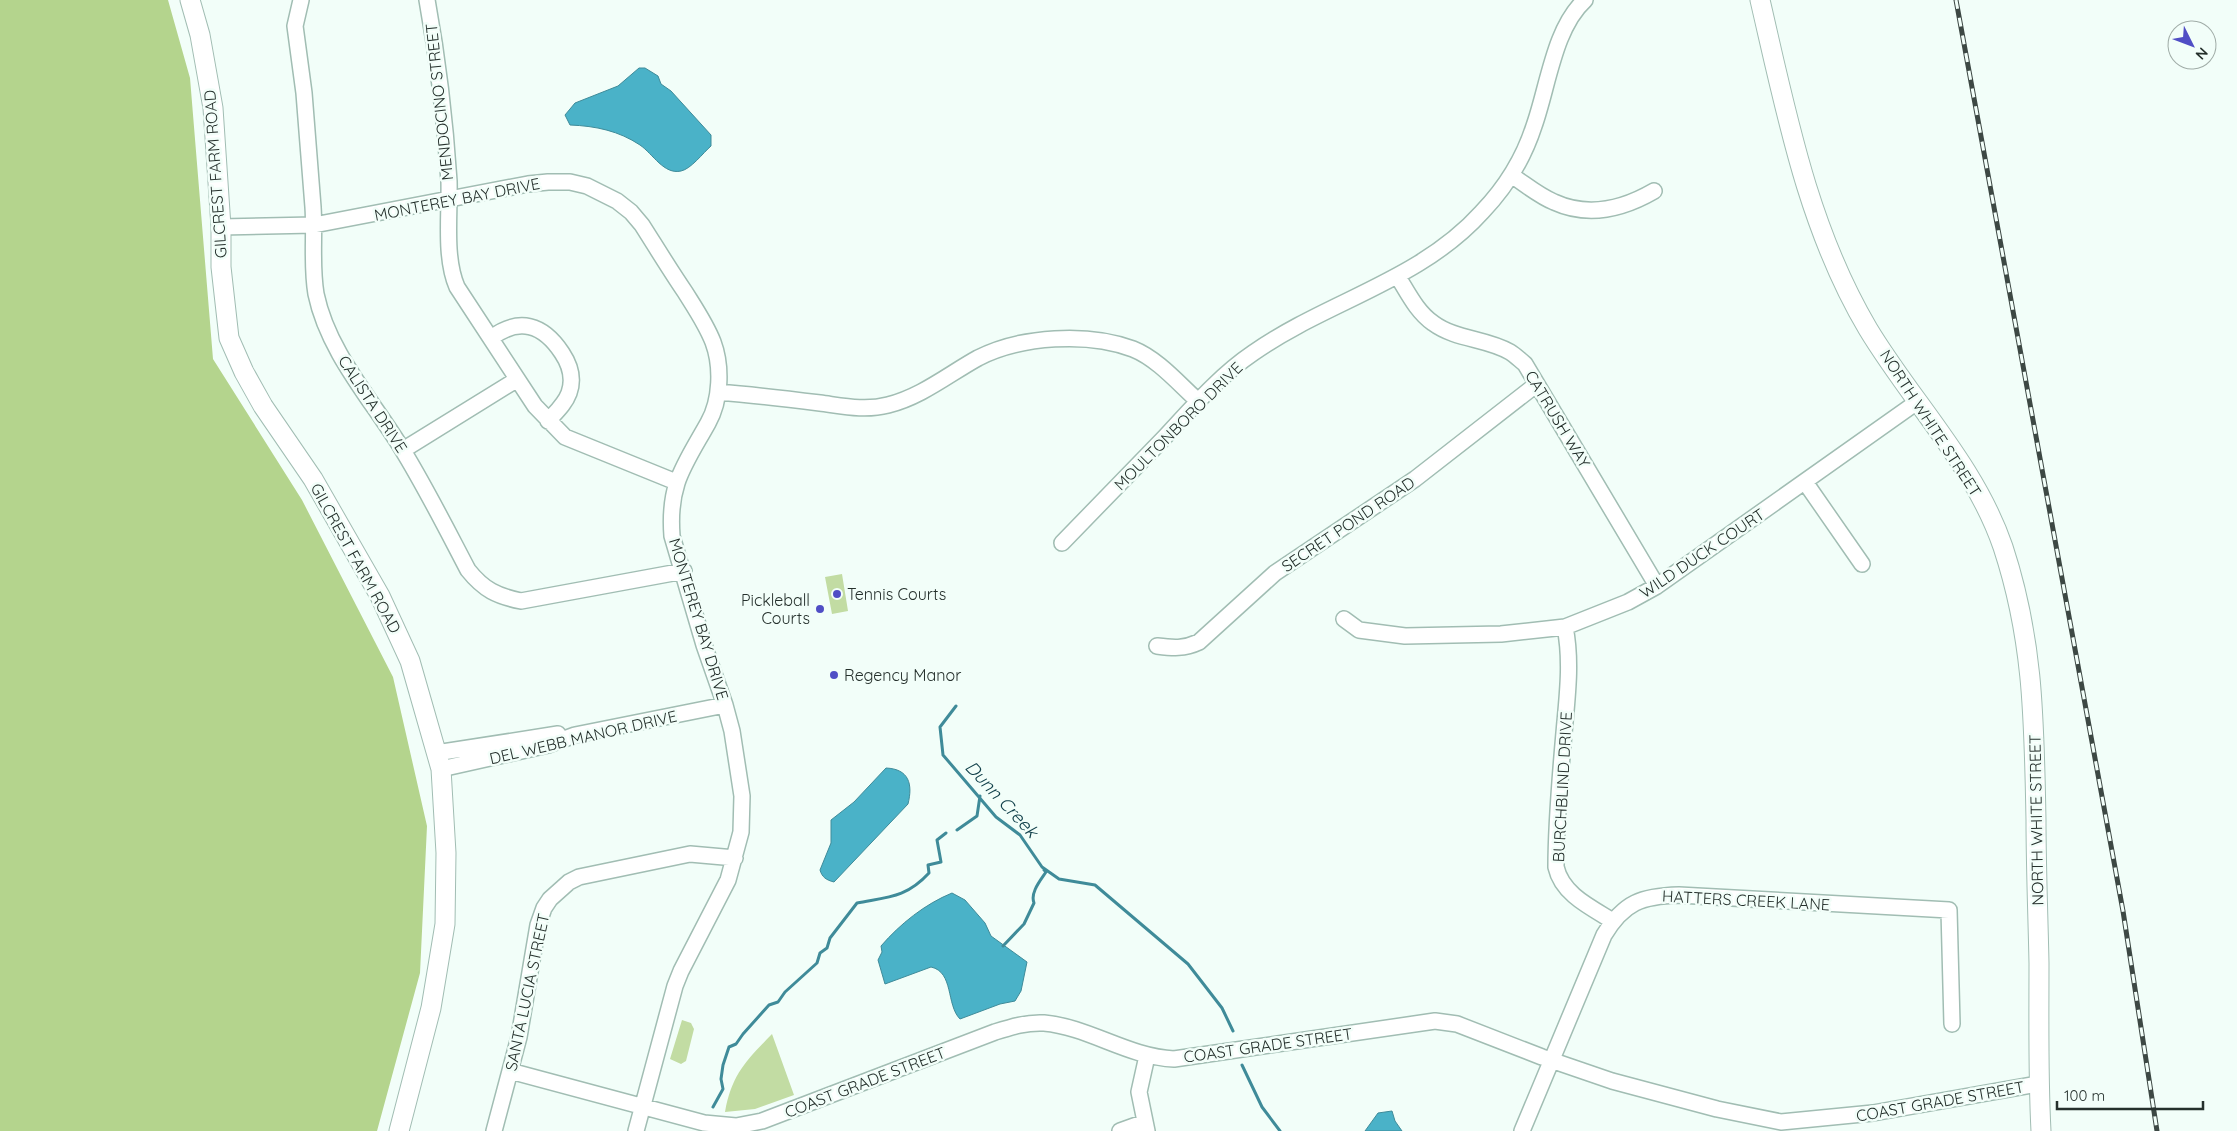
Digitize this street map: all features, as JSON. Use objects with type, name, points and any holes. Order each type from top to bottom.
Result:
[{"type":"main road","name":"GILCREST FARM ROAD","points":[[190,0],[200,35],[213,108],[221,227],[221,267],[229,338],[244,372],[263,406],[313,479],[380,596],[410,662],[438,761],[446,861],[445,924],[431,1008],[399,1131]]},
{"type":"main road","name":"NORTH WHITE STREET","points":[[1760,0],[1806,187],[1830,252],[1868,329],[1968,474],[2002,544],[2018,597],[2028,648],[2032,693],[2037,902],[2038,1084],[2041,1131]]},
{"type":"street","name":"CALISTA DRIVE","points":[[301,0],[295,26],[304,93],[314,225],[312,259],[316,295],[329,335],[403,450],[468,570],[478,583],[500,597],[521,601],[537,600],[684,571]]},
{"type":"street","name":"MENDOCINO STREET","points":[[427,0],[436,47],[444,122],[452,272],[457,287],[516,380],[535,406],[565,437],[676,482]]},
{"type":"street","name":"MOULTONBORO DRIVE","points":[[1062,543],[1198,401],[1252,353],[1301,322],[1398,277],[1462,233],[1484,211],[1511,175],[1534,127],[1556,50],[1569,22],[1585,0]]},
{"type":"street","points":[[1511,175],[1553,202],[1593,212],[1631,204],[1654,191]]},
{"type":"street","name":"MONTEREY BAY DRIVE","points":[[221,227],[314,225],[528,184],[570,182],[587,186],[617,201],[631,212],[642,225],[703,321],[714,343],[720,377],[719,392],[710,421],[676,482],[670,513],[672,536],[732,731],[742,796],[741,832],[735,858],[722,896],[678,978],[636,1131]]},
{"type":"street","name":"CATRUSH WAY","points":[[1398,277],[1418,309],[1433,323],[1451,333],[1486,342],[1511,352],[1525,364],[1657,586]]},
{"type":"street","points":[[491,338],[500,331],[511,327],[527,326],[543,331],[555,342],[568,364],[571,385],[566,399],[548,420]]},
{"type":"street","points":[[719,392],[855,408],[879,407],[901,401],[1002,348],[1041,340],[1085,339],[1134,350],[1155,363],[1198,401]]},
{"type":"street","points":[[403,450],[516,380]]},
{"type":"street","name":"SECRET POND ROAD","points":[[1156,646],[1174,649],[1188,647],[1199,642],[1275,573],[1415,479],[1537,384]]},
{"type":"street","name":"WILD DUCK COURT","points":[[1344,619],[1359,630],[1405,636],[1502,634],[1565,627],[1628,602],[1657,586],[1917,402]]},
{"type":"street","points":[[1805,482],[1862,564]]},
{"type":"street","name":"BURCHBLIND DRIVE","points":[[1565,627],[1569,644],[1569,679],[1559,788],[1556,866],[1559,878],[1576,898],[1613,921]]},
{"type":"street","name":"DEL WEBB MANOR DRIVE","points":[[438,761],[534,737],[562,734],[575,735],[725,705]]},
{"type":"street","name":"SANTA LUCIA STREET","points":[[494,1131],[526,1005],[538,925],[544,908],[559,890],[569,882],[591,873],[690,854],[735,858]]},
{"type":"street","name":"HATTERS CREEK LANE","points":[[1522,1131],[1604,935],[1613,921],[1637,901],[1654,895],[1949,910],[1952,1024]]},
{"type":"street","name":"COAST GRADE STREET","points":[[510,1071],[704,1123],[724,1126],[751,1124],[764,1126],[995,1032],[1022,1024],[1044,1023],[1062,1027],[1147,1056],[1184,1058],[1435,1021],[1457,1024],[1552,1061],[1668,1097],[1753,1118],[1781,1122],[1874,1113],[2038,1084]]},
{"type":"street","points":[[1120,1131],[1146,1126],[1139,1092],[1147,1056]]},
{"type":"green space","points":[[0,0],[168,0],[190,78],[213,359],[302,500],[393,677],[427,826],[420,973],[377,1131],[0,1131]]},
{"type":"green space","name":"Tennis Courts","points":[[842,574],[848,611],[832,614],[825,577]]},
{"type":"green space","points":[[682,1020],[691,1023],[694,1029],[686,1061],[681,1064],[670,1059]]},
{"type":"green space","points":[[772,1034],[794,1095],[755,1109],[725,1112],[732,1088],[741,1069]]},
{"type":"water","points":[[639,68],[645,68],[658,76],[661,84],[671,91],[711,135],[711,146],[685,170],[669,170],[640,145],[615,133],[598,128],[570,125],[565,115],[575,103],[618,86]]},
{"type":"water","points":[[886,768],[900,771],[908,779],[910,790],[908,804],[834,882],[827,879],[820,870],[831,843],[831,820],[854,802]]},
{"type":"water","points":[[952,893],[965,900],[985,923],[991,936],[1027,962],[1021,991],[1015,1001],[1000,1004],[960,1019],[953,1006],[947,982],[938,970],[931,967],[885,984],[878,960],[882,952],[881,946],[896,930],[923,909]]},
{"type":"water","points":[[1392,1111],[1395,1121],[1402,1131],[1365,1131],[1378,1113]]},
{"type":"waterway","points":[[956,706],[940,727],[943,755],[996,817],[1020,835],[1042,867],[1059,879],[1095,885],[1188,964],[1222,1008],[1233,1031]]},
{"type":"waterway","points":[[957,830],[977,816],[980,796]]},
{"type":"waterway","points":[[713,1107],[723,1089],[721,1079],[729,1047],[736,1044],[769,1005],[778,1002],[785,992],[817,963],[820,953],[827,948],[830,938],[857,903],[904,892],[921,881],[929,873],[928,865],[941,862],[937,840],[946,833]]},
{"type":"waterway","points":[[1003,946],[1024,924],[1034,903],[1034,891],[1046,872],[1044,870]]},
{"type":"waterway","name":"Dunn Creek","points":[[1242,1065],[1262,1107],[1280,1131]]},
{"type":"railway","points":[[1956,0],[2123,911],[2157,1131]]},
{"type":"place","name":"Tennis Courts","points":[[837,594]]},
{"type":"place","name":"Pickleball Courts","points":[[820,609]]},
{"type":"place","name":"Regency Manor","points":[[834,675]]}]
